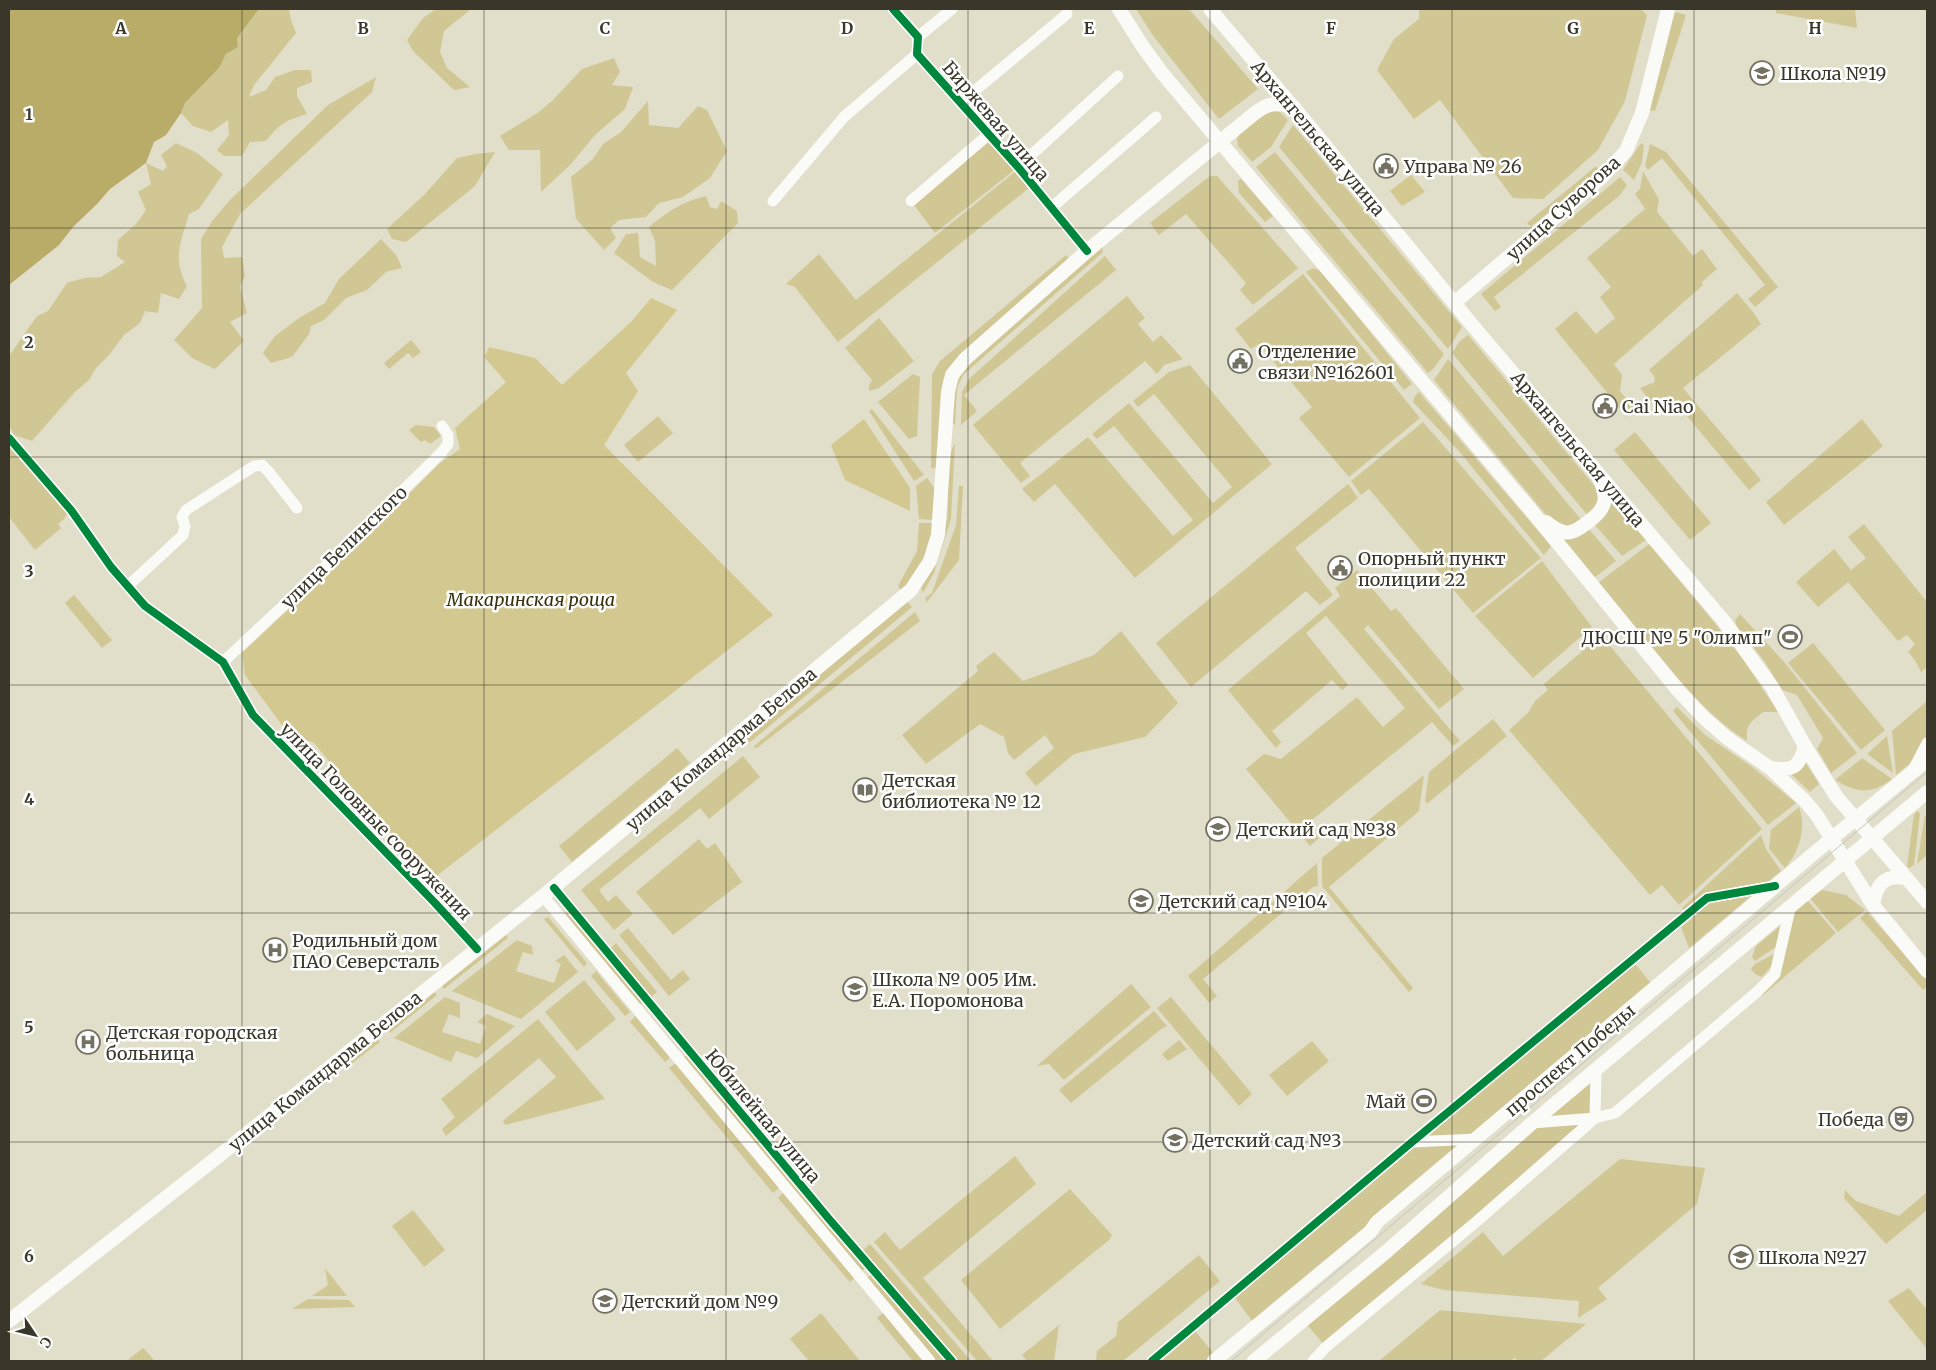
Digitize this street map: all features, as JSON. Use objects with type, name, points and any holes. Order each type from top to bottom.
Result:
[{"type":"main road","points":[[1119,9],[1138,41],[1157,66],[1318,255],[1677,689],[1703,717],[1727,738],[1770,768],[1816,814],[1873,905],[1927,971]]},
{"type":"main road","name":"Архангельская улица","points":[[1210,9],[1294,107],[1454,302],[1592,464],[1742,645],[1772,688],[1832,789],[1927,902]]},
{"type":"main road","name":"улица Суворова","points":[[1454,302],[1601,178],[1626,151],[1642,113],[1668,9]]},
{"type":"main road","name":"улица Командарма Белова","points":[[9,1321],[548,892],[911,590],[930,561],[938,534],[948,392],[952,375],[965,359],[1087,251],[1219,141],[1263,107],[1272,104],[1294,107]]},
{"type":"main road","points":[[1530,509],[1555,530],[1564,533],[1578,530],[1598,515],[1603,508],[1605,499],[1605,490],[1592,464]]},
{"type":"main road","points":[[1770,768],[1784,770],[1791,768],[1800,760],[1805,746]]},
{"type":"main road","name":"проспект Победы","points":[[1214,1361],[1370,1232],[1377,1222],[1927,760]]},
{"type":"main road","name":"проспект Победы","points":[[1254,1361],[1386,1252],[1532,1123],[1790,909],[1927,792]]},
{"type":"main road","points":[[1873,905],[1875,891],[1883,881],[1895,876],[1906,878]]},
{"type":"street","points":[[773,201],[844,117],[917,54],[918,37],[893,9]]},
{"type":"street","points":[[918,37],[952,9]]},
{"type":"street","points":[[960,102],[1067,14]]},
{"type":"street","name":"Биржевая улица","points":[[917,54],[1018,167],[1087,251]]},
{"type":"street","points":[[1018,167],[1118,76]]},
{"type":"street","points":[[1051,208],[1156,117]]},
{"type":"street","points":[[911,201],[988,135]]},
{"type":"street","name":"улица Белинского","points":[[223,662],[333,559],[441,453],[448,444],[448,435],[442,426]]},
{"type":"street","points":[[9,438],[70,510],[111,567],[145,606],[223,662]]},
{"type":"street","points":[[128,586],[183,536],[185,526],[182,517],[186,510],[254,466],[262,465],[297,508]]},
{"type":"street","name":"улица Головные сооружения","points":[[223,662],[253,715],[477,949]]},
{"type":"street","points":[[1912,773],[1927,743]]},
{"type":"street","points":[[1152,1361],[1412,1142],[1707,898],[1775,886]]},
{"type":"street","name":"Юбилейная улица","points":[[548,892],[687,1048],[871,1269],[952,1361]]},
{"type":"street","name":"Юбилейная улица","points":[[548,892],[676,1057],[930,1361]]},
{"type":"street","points":[[1532,1123],[1595,1118],[1615,1113],[1626,1104],[1738,1009],[1775,974],[1790,909]]},
{"type":"street","points":[[676,1057],[687,1048]]},
{"type":"street","points":[[1312,1361],[1326,1347],[1476,1222],[1595,1118],[1596,1070]]},
{"type":"street","points":[[1412,1142],[1477,1139]]},
{"type":"street","points":[[861,1277],[871,1269]]},
{"type":"shaded area","points":[[9,9],[259,9],[237,38],[238,47],[226,54],[219,68],[185,103],[181,113],[166,135],[154,142],[146,163],[110,189],[73,227],[59,245],[9,285]]},
{"type":"shaded area","points":[[259,9],[289,9],[296,33],[254,85],[249,97],[266,90],[275,77],[295,70],[311,70],[312,82],[297,88],[297,96],[307,114],[284,123],[266,141],[250,142],[242,156],[224,156],[217,150],[229,135],[228,120],[211,132],[193,126],[181,113],[185,103],[219,68],[226,54],[238,47],[237,38]]},
{"type":"shaded area","points":[[436,9],[471,9],[444,31],[440,52],[447,68],[470,87],[454,90],[413,51],[407,40],[423,18]]},
{"type":"shaded area","points":[[1136,9],[1189,9],[1258,89],[1219,119],[1154,37]]},
{"type":"shaded area","points":[[1419,9],[1641,9],[1647,15],[1625,101],[1598,150],[1543,199],[1513,198],[1440,100],[1414,119],[1377,70],[1394,39],[1419,19]]},
{"type":"shaded area","points":[[1776,9],[1855,9],[1857,28],[1776,13]]},
{"type":"shaded area","points":[[1675,12],[1686,15],[1655,111],[1649,110]]},
{"type":"shaded area","points":[[614,58],[620,72],[612,85],[633,87],[625,109],[595,135],[571,164],[541,192],[540,150],[509,150],[500,136],[539,112],[582,69]]},
{"type":"shaded area","points":[[376,77],[372,92],[240,214],[222,247],[224,258],[242,257],[245,276],[240,287],[247,313],[230,322],[244,341],[215,369],[192,358],[174,340],[202,308],[201,239],[213,220],[230,200],[328,105]]},
{"type":"shaded area","points":[[648,101],[649,125],[678,128],[698,106],[707,110],[727,151],[710,178],[683,197],[659,203],[646,217],[619,220],[610,228],[616,238],[604,250],[576,219],[571,177],[593,159],[603,144],[621,132]]},
{"type":"shaded area","points":[[1278,110],[1288,120],[1271,147],[1252,162],[1238,146],[1237,139],[1239,134],[1266,111]]},
{"type":"shaded area","points":[[1293,125],[1462,327],[1448,349],[1279,147]]},
{"type":"shaded area","points":[[988,135],[1018,167],[935,233],[911,201]]},
{"type":"shaded area","points":[[176,143],[197,153],[223,174],[199,209],[189,214],[179,250],[182,276],[187,286],[179,299],[161,293],[158,313],[145,311],[140,323],[124,335],[109,355],[96,368],[89,380],[75,392],[32,441],[14,435],[9,425],[9,356],[37,316],[48,311],[67,283],[84,278],[101,277],[125,262],[117,256],[118,240],[137,223],[146,210],[138,192],[151,184],[146,163],[163,171],[167,166],[161,155]]},
{"type":"shaded area","points":[[1641,143],[1644,145],[1642,162],[1634,180],[1623,170]]},
{"type":"shaded area","points":[[1650,144],[1666,152],[1778,287],[1755,307],[1748,299],[1765,285],[1662,158],[1648,170],[1645,166]]},
{"type":"shaded area","points":[[495,152],[475,186],[406,242],[392,239],[387,229],[425,194],[457,158]]},
{"type":"shaded area","points":[[1275,152],[1444,354],[1428,373],[1256,167]]},
{"type":"shaded area","points":[[1595,167],[1602,168],[1531,227],[1527,223]]},
{"type":"shaded area","points":[[1016,171],[1029,188],[838,342],[795,287],[786,284],[819,254],[856,300]]},
{"type":"shaded area","points":[[1643,171],[1659,200],[1657,212],[1693,256],[1702,249],[1717,269],[1702,282],[1703,285],[1614,364],[1622,375],[1620,391],[1635,409],[1627,417],[1555,329],[1576,311],[1596,334],[1615,318],[1600,297],[1611,287],[1587,258],[1645,209],[1635,194],[1640,189]]},
{"type":"shaded area","points":[[1210,176],[1217,176],[1298,268],[1253,305],[1240,290],[1246,283],[1186,214],[1159,235],[1150,223]]},
{"type":"shaded area","points":[[1620,177],[1627,185],[1619,196],[1494,297],[1501,307],[1495,311],[1481,294]]},
{"type":"shaded area","points":[[1241,179],[1273,216],[1265,222],[1239,193],[1238,181]]},
{"type":"shaded area","points":[[706,196],[710,207],[717,209],[721,201],[737,211],[738,223],[672,290],[653,282],[614,253],[626,234],[638,233],[640,257],[656,266],[655,241],[649,227],[676,208],[689,201]]},
{"type":"shaded area","points":[[381,239],[396,255],[402,268],[386,272],[367,290],[346,298],[324,320],[311,326],[309,334],[292,357],[271,363],[263,353],[275,336],[299,318],[325,303],[339,279]]},
{"type":"shaded area","points":[[1103,247],[1102,253],[963,375],[957,388],[955,425],[951,422],[956,386],[966,366]]},
{"type":"shaded area","points":[[1066,255],[1071,261],[954,362],[943,380],[938,469],[931,468],[932,374],[940,361]]},
{"type":"shaded area","points":[[1105,256],[1116,270],[964,395],[977,411],[961,425],[962,392],[969,379]]},
{"type":"shaded area","points":[[1313,268],[1320,270],[1412,384],[1404,390],[1306,272]]},
{"type":"shaded area","points":[[1303,274],[1420,418],[1349,477],[1299,418],[1312,407],[1259,344],[1251,349],[1235,329]]},
{"type":"shaded area","points":[[1737,293],[1761,324],[1683,388],[1761,480],[1749,490],[1670,396],[1650,401],[1640,388],[1655,382],[1654,376],[1649,370]]},
{"type":"shaded area","points":[[1127,296],[1145,318],[1138,324],[1153,342],[1161,335],[1183,359],[1164,365],[1157,374],[1145,361],[1020,463],[1030,476],[1021,483],[973,425]]},
{"type":"shaded area","points":[[879,318],[914,361],[879,388],[869,391],[872,380],[845,348]]},
{"type":"shaded area","points":[[1468,335],[1598,490],[1601,498],[1589,517],[1452,353],[1459,342]]},
{"type":"shaded area","points":[[411,340],[421,352],[413,358],[408,353],[389,369],[384,363]]},
{"type":"shaded area","points":[[1448,359],[1583,522],[1569,529],[1552,522],[1434,380]]},
{"type":"shaded area","points":[[1190,365],[1272,464],[1135,578],[1055,484],[1034,502],[1022,489],[1088,437],[1173,536],[1193,520],[1114,426],[1097,439],[1092,434],[1129,403],[1213,503],[1232,487],[1154,394],[1138,407],[1133,401],[1169,372]]},
{"type":"shaded area","points":[[913,374],[920,377],[917,436],[909,439],[878,402]]},
{"type":"shaded area","points":[[1419,392],[1551,546],[1544,555],[1458,450],[1413,402]]},
{"type":"shaded area","points":[[872,409],[924,475],[914,481],[869,411]]},
{"type":"shaded area","points":[[658,416],[673,433],[638,462],[624,445]]},
{"type":"shaded area","points":[[1862,419],[1883,446],[1784,525],[1766,502]]},
{"type":"shaded area","points":[[1423,422],[1541,558],[1473,613],[1369,489],[1361,495],[1351,481]]},
{"type":"shaded area","points":[[416,425],[434,427],[441,436],[430,444],[425,440],[421,442],[409,430]]},
{"type":"shaded area","points":[[1635,432],[1711,523],[1690,540],[1614,450]]},
{"type":"shaded area","points":[[9,442],[67,514],[58,524],[61,528],[35,550],[9,517]]},
{"type":"shaded area","points":[[955,443],[951,519],[934,573],[923,593],[921,587],[938,555],[946,528],[948,470],[951,452]]},
{"type":"shaded area","points":[[927,478],[935,489],[935,520],[919,519],[916,486]]},
{"type":"shaded area","points":[[1348,484],[1358,498],[1295,548],[1333,595],[1320,605],[1306,591],[1191,687],[1156,643]]},
{"type":"shaded area","points":[[959,486],[963,486],[959,560],[927,602],[925,598],[932,593],[956,525]]},
{"type":"shaded area","points":[[1610,497],[1646,540],[1622,556],[1594,524]]},
{"type":"shaded area","points":[[919,523],[934,523],[930,545],[925,561],[903,593],[898,586],[917,551]]},
{"type":"shaded area","points":[[1864,524],[1927,602],[1927,667],[1921,672],[1915,660],[1908,652],[1915,644],[1907,635],[1898,641],[1848,582],[1818,607],[1796,582],[1834,549],[1851,570],[1866,558],[1848,537]]},
{"type":"shaded area","points":[[1588,528],[1616,561],[1594,578],[1558,536]]},
{"type":"shaded area","points":[[1649,544],[1737,650],[1778,712],[1763,712],[1752,721],[1747,731],[1747,741],[1722,723],[1689,691],[1598,583]]},
{"type":"shaded area","points":[[1542,561],[1592,627],[1533,678],[1475,616]]},
{"type":"shaded area","points":[[1357,570],[1391,611],[1396,608],[1464,689],[1439,709],[1368,625],[1364,629],[1460,741],[1453,746],[1432,722],[1307,824],[1319,838],[1310,846],[1246,769],[1264,754],[1281,759],[1357,697],[1383,727],[1405,708],[1326,616],[1306,633],[1348,685],[1342,690],[1332,680],[1272,731],[1281,742],[1276,748],[1228,690],[1340,596],[1335,588]]},
{"type":"shaded area","points":[[74,595],[112,640],[102,648],[65,603]]},
{"type":"shaded area","points":[[905,599],[912,607],[749,743],[743,736]]},
{"type":"shaded area","points":[[915,612],[920,621],[757,748],[753,747]]},
{"type":"shaded area","points":[[1740,614],[1785,663],[1857,753],[1831,773],[1817,749],[1823,738],[1797,695],[1782,690],[1765,662],[1736,625],[1735,620]]},
{"type":"shaded area","points":[[1121,631],[1178,703],[1145,737],[1074,754],[1036,786],[1025,773],[1054,748],[1045,735],[1014,760],[1008,753],[1004,737],[980,724],[926,764],[902,735],[978,671],[976,666],[994,652],[1023,681],[1094,655]]},
{"type":"shaded area","points":[[1601,635],[1762,829],[1679,905],[1662,885],[1650,895],[1509,730],[1528,713],[1535,701],[1548,690],[1544,684]]},
{"type":"shaded area","points":[[1813,643],[1885,730],[1861,750],[1788,663]]},
{"type":"shaded area","points":[[1927,701],[1927,735],[1913,761],[1896,775],[1892,731]]},
{"type":"shaded area","points":[[1677,707],[1705,735],[1751,766],[1796,803],[1768,825],[1673,711]]},
{"type":"shaded area","points":[[1493,719],[1507,736],[1427,804],[1425,801],[1429,772]]},
{"type":"shaded area","points":[[1887,736],[1893,773],[1867,754]]},
{"type":"shaded area","points":[[677,748],[690,763],[572,862],[559,846]]},
{"type":"shaded area","points":[[743,756],[760,777],[709,819],[700,808],[599,890],[608,902],[616,895],[633,914],[614,930],[581,890]]},
{"type":"shaded area","points":[[1862,758],[1892,779],[1871,790],[1857,790],[1835,780]]},
{"type":"shaded area","points":[[1804,760],[1819,784],[1810,792],[1790,773]]},
{"type":"shaded area","points":[[1424,775],[1419,811],[1329,887],[1413,988],[1409,992],[1322,886],[1322,858]]},
{"type":"shaded area","points":[[1799,807],[1802,831],[1798,847],[1785,868],[1769,849],[1771,830]]},
{"type":"shaded area","points":[[1918,811],[1920,814],[1914,865],[1909,868],[1907,866],[1914,814]]},
{"type":"shaded area","points":[[1925,815],[1927,818],[1927,855],[1917,864]]},
{"type":"shaded area","points":[[1761,835],[1766,849],[1781,871],[1689,948],[1681,927],[1691,919],[1682,908]]},
{"type":"shaded area","points":[[699,839],[707,849],[715,843],[742,882],[673,935],[636,892]]},
{"type":"shaded area","points":[[1317,863],[1318,886],[1313,887],[1203,979],[1217,996],[1209,1003],[1188,976]]},
{"type":"shaded area","points":[[1822,890],[1846,895],[1865,910],[1838,932],[1809,897]]},
{"type":"shaded area","points":[[1806,899],[1836,933],[1762,996],[1758,991],[1775,974],[1790,914]]},
{"type":"shaded area","points":[[568,912],[643,1002],[639,1005],[564,916]]},
{"type":"shaded area","points":[[1867,912],[1927,980],[1927,987],[1923,990],[1860,918]]},
{"type":"shaded area","points":[[548,917],[587,963],[584,967],[544,919]]},
{"type":"shaded area","points":[[1780,926],[1776,947],[1755,961],[1752,957],[1756,946]]},
{"type":"shaded area","points":[[628,928],[671,980],[683,970],[690,979],[669,996],[619,935]]},
{"type":"shaded area","points":[[506,935],[508,938],[444,989],[442,986]]},
{"type":"shaded area","points":[[517,940],[532,946],[533,955],[523,952],[516,971],[554,983],[561,964],[555,961],[564,955],[578,972],[521,1019],[452,991]]},
{"type":"shaded area","points":[[616,943],[657,992],[650,998],[610,949]]},
{"type":"shaded area","points":[[1774,954],[1772,965],[1762,977],[1755,974],[1751,969],[1755,964]]},
{"type":"shaded area","points":[[1632,960],[1655,988],[1256,1326],[1232,1294]]},
{"type":"shaded area","points":[[596,971],[630,1012],[625,1016],[591,976]]},
{"type":"shaded area","points":[[584,980],[616,1019],[577,1051],[545,1012]]},
{"type":"shaded area","points":[[1131,984],[1151,1007],[1064,1080],[1049,1064],[1037,1066]]},
{"type":"shaded area","points":[[434,992],[437,995],[390,1033],[387,1030]]},
{"type":"shaded area","points":[[445,997],[460,1003],[460,1018],[449,1014],[442,1032],[480,1044],[486,1026],[477,1022],[487,1014],[515,1026],[477,1058],[456,1051],[451,1062],[394,1038]]},
{"type":"shaded area","points":[[1171,997],[1252,1094],[1239,1106],[1157,1008]]},
{"type":"shaded area","points":[[1154,1011],[1167,1026],[1071,1103],[1059,1090]]},
{"type":"shaded area","points":[[635,1016],[670,1058],[665,1062],[630,1022]]},
{"type":"shaded area","points":[[538,1019],[605,1099],[505,1125],[503,1121],[556,1077],[539,1058],[446,1136],[442,1129],[455,1117],[441,1099]]},
{"type":"shaded area","points":[[377,1038],[380,1042],[350,1065],[347,1062]]},
{"type":"shaded area","points":[[1179,1040],[1187,1049],[1168,1061],[1162,1054]]},
{"type":"shaded area","points":[[1312,1041],[1329,1061],[1287,1096],[1269,1075]]},
{"type":"shaded area","points":[[687,1055],[865,1268],[862,1271],[683,1058]]},
{"type":"shaded area","points":[[676,1063],[780,1187],[773,1193],[669,1068]]},
{"type":"shaded area","points":[[1596,1070],[1595,1119],[1326,1347],[1303,1320]]},
{"type":"shaded area","points":[[1015,1156],[1036,1184],[923,1278],[993,1361],[977,1361],[874,1242],[885,1232],[900,1250]]},
{"type":"shaded area","points":[[1620,1159],[1705,1168],[1697,1204],[1598,1288],[1607,1299],[1578,1318],[1579,1301],[1444,1290],[1421,1284],[1483,1232],[1503,1256]]},
{"type":"shaded area","points":[[1070,1189],[1112,1235],[1109,1240],[1000,1329],[961,1280]]},
{"type":"shaded area","points":[[1845,1190],[1856,1201],[1899,1216],[1927,1192],[1927,1210],[1886,1244],[1844,1198]]},
{"type":"shaded area","points":[[784,1192],[855,1278],[850,1282],[778,1198]]},
{"type":"shaded area","points":[[413,1210],[445,1250],[424,1267],[392,1226]]},
{"type":"shaded area","points":[[870,1244],[971,1361],[956,1361],[861,1252]]},
{"type":"shaded area","points":[[1199,1255],[1220,1281],[1123,1361],[1096,1361],[1097,1351],[1116,1336],[1118,1322]]},
{"type":"shaded area","points":[[325,1268],[347,1296],[312,1296],[328,1285]]},
{"type":"shaded area","points":[[871,1274],[946,1361],[936,1361],[867,1278]]},
{"type":"shaded area","points":[[1909,1288],[1927,1310],[1927,1349],[1888,1301]]},
{"type":"shaded area","points":[[308,1299],[349,1300],[355,1307],[292,1309]]},
{"type":"shaded area","points":[[1440,1310],[1586,1324],[1541,1361],[1518,1361],[1515,1358],[1510,1361],[1379,1361]]},
{"type":"shaded area","points":[[884,1312],[925,1361],[913,1361],[877,1318]]},
{"type":"shaded area","points":[[821,1313],[860,1361],[809,1361],[790,1339]]},
{"type":"shaded area","points":[[1059,1325],[1054,1361],[1027,1361],[1022,1355]]},
{"type":"shaded area","points":[[1192,1327],[1218,1359],[1214,1361],[1152,1361]]},
{"type":"shaded area","points":[[143,1348],[155,1361],[131,1361],[129,1359]]},
{"type":"green space","points":[[1411,175],[1425,192],[1402,206],[1390,191]]},
{"type":"green space","name":"Макаринская роща","points":[[651,298],[677,310],[626,373],[638,391],[604,445],[773,615],[430,881],[313,742],[290,736],[245,675],[242,653],[368,535],[440,463],[460,449],[455,428],[506,382],[484,357],[489,347],[535,358],[562,385],[631,322]]},
{"type":"green space","points":[[864,419],[910,488],[910,511],[845,480],[831,445]]},
{"type":"tram line","points":[[1231,1361],[1927,772]]},
{"type":"cycle path","points":[[893,9],[918,37],[917,54],[1018,167],[1087,251]]},
{"type":"cycle path","points":[[9,438],[71,510],[111,567],[145,606],[223,662],[253,715],[477,949]]},
{"type":"cycle path","points":[[1152,1361],[1412,1142],[1707,898],[1775,886]]},
{"type":"cycle path","points":[[554,888],[829,1219],[952,1361]]},
{"type":"place","name":"Школа №19","points":[[1762,73]]},
{"type":"place","name":"Управа № 26","points":[[1386,166]]},
{"type":"place","name":"Отделение связи №162601","points":[[1240,361]]},
{"type":"place","name":"Cai Niao","points":[[1605,406]]},
{"type":"place","name":"Опорный пункт полиции 22","points":[[1340,568]]},
{"type":"place","name":"ДЮСШ № 5 \"Олимп\"","points":[[1790,637]]},
{"type":"place","name":"Детская библиотека № 12","points":[[865,790]]},
{"type":"place","name":"Детский сад №38","points":[[1218,829]]},
{"type":"place","name":"Детский сад №104","points":[[1141,901]]},
{"type":"place","name":"Родильный дом ПАО Северсталь","points":[[275,950]]},
{"type":"place","name":"Школа № 005 Им. Е.А. Поромонова","points":[[855,989]]},
{"type":"place","name":"Детская городская больница","points":[[88,1042]]},
{"type":"place","name":"Май","points":[[1424,1101]]},
{"type":"place","name":"Победа","points":[[1901,1119]]},
{"type":"place","name":"Детский сад №3","points":[[1175,1140]]},
{"type":"place","name":"Школа №27","points":[[1741,1257]]},
{"type":"place","name":"Детский дом №9","points":[[605,1301]]}]
